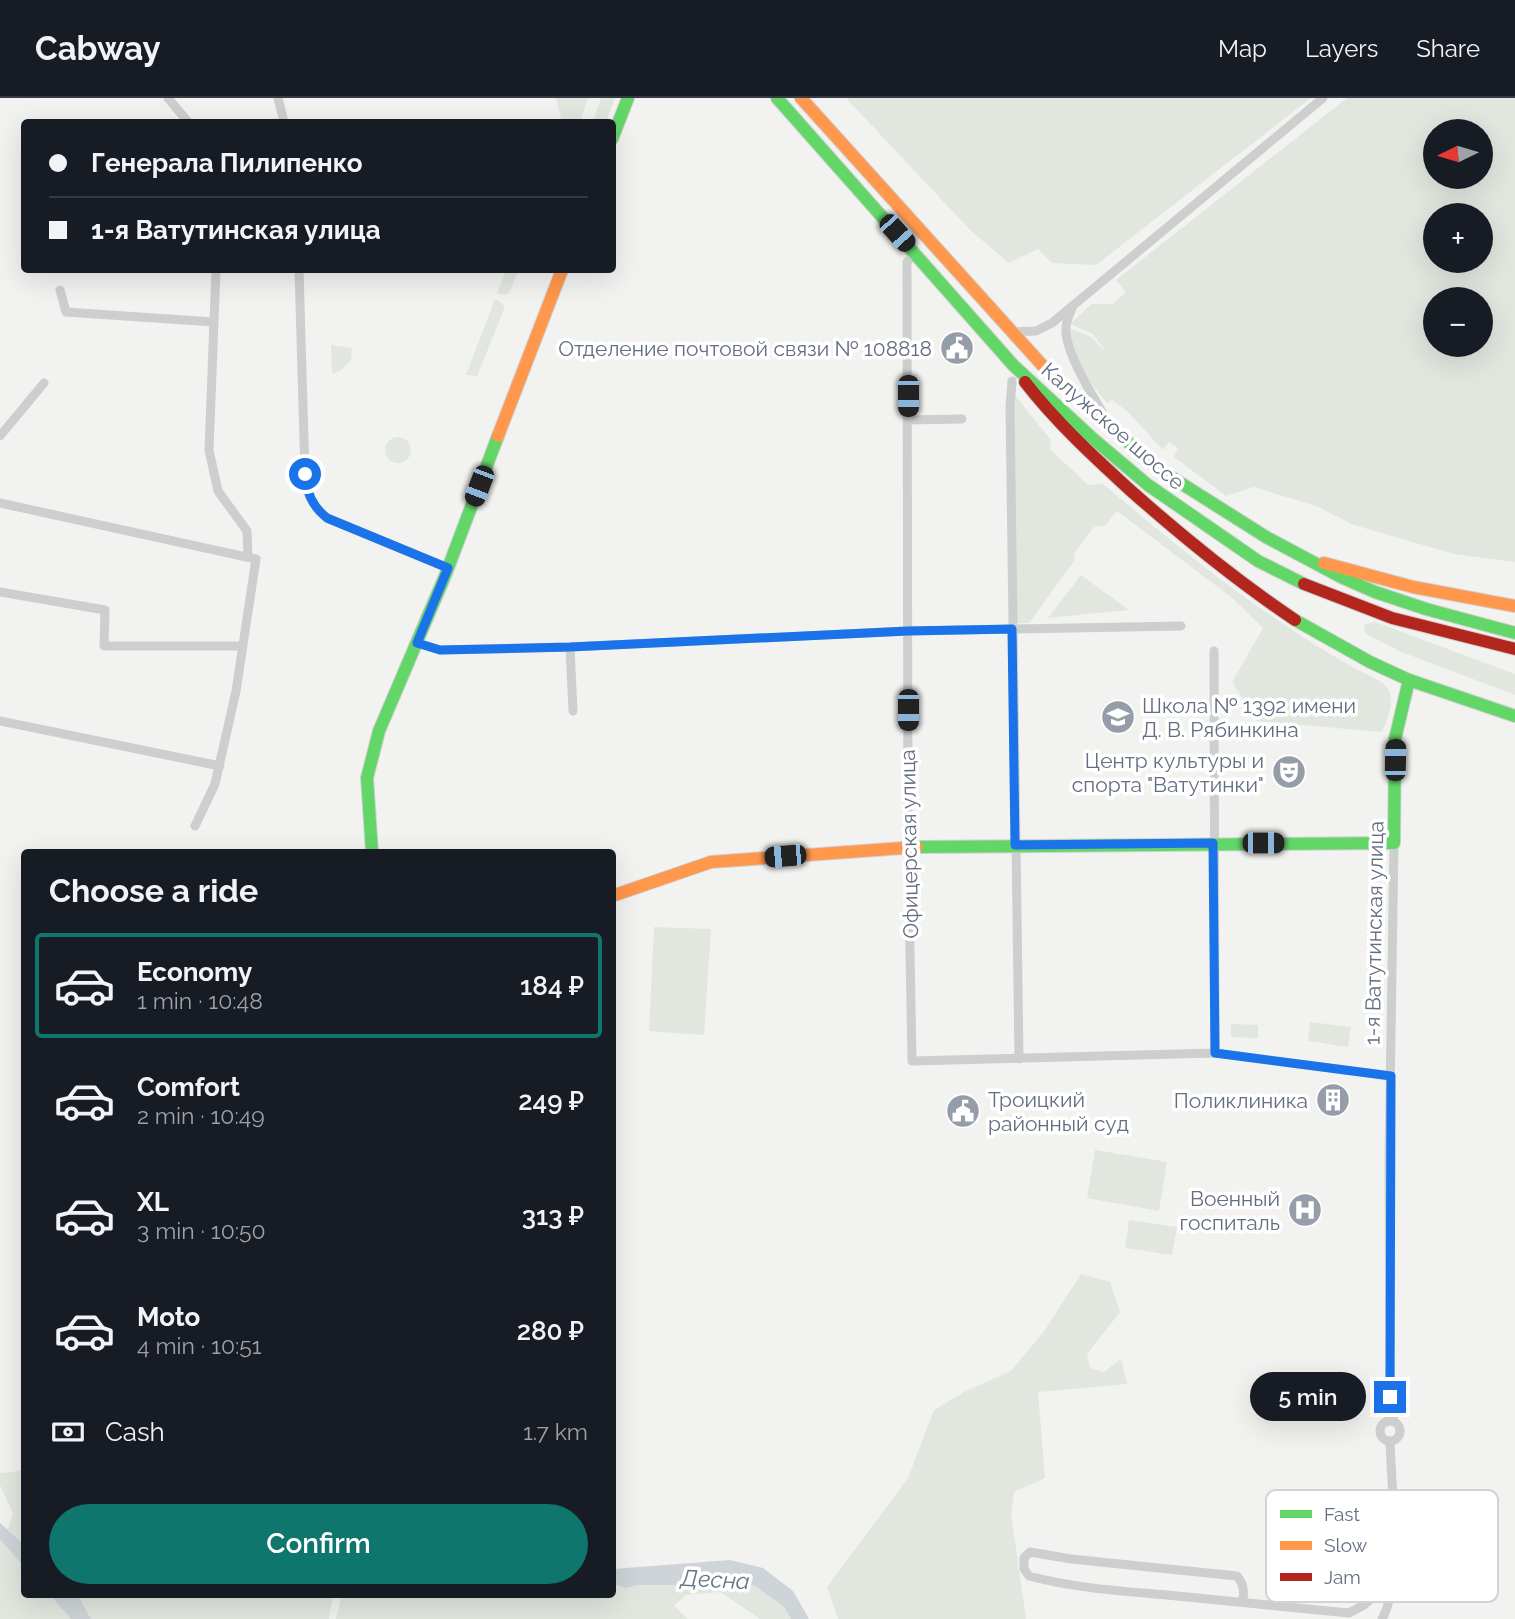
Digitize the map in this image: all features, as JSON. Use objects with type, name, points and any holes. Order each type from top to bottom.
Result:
[{"type":"main road","points":[[616,129],[628,98]]},
{"type":"main road","name":"Калужское шоссе","points":[[777,98],[1014,366],[1091,437],[1182,509],[1258,561],[1314,589],[1392,618],[1515,649]]},
{"type":"main road","name":"Калужское шоссе","points":[[801,98],[1052,376],[1160,470],[1266,537],[1375,592],[1476,624],[1515,632]]},
{"type":"main road","points":[[372,849],[366,795],[370,762],[379,731],[448,568],[561,273]]},
{"type":"main road","points":[[1014,366],[1038,401],[1093,456],[1194,544],[1268,601],[1329,639],[1409,680],[1515,716]]},
{"type":"main road","points":[[1309,559],[1413,587],[1515,606]]},
{"type":"main road","name":"1-я Ватутинская улица","points":[[1394,843],[1395,739],[1409,680]]},
{"type":"main road","points":[[616,895],[711,862],[908,847],[1394,843]]},
{"type":"street","points":[[168,98],[186,119]]},
{"type":"street","points":[[278,98],[283,119]]},
{"type":"street","points":[[1010,332],[1036,331],[1052,323],[1323,98]]},
{"type":"street","name":"Офицерская улица","points":[[915,253],[906,262],[908,847],[912,1061],[1019,1059]]},
{"type":"street","points":[[216,273],[209,450],[218,491],[247,531],[248,557]]},
{"type":"street","points":[[299,273],[305,474],[309,496],[317,509],[333,522],[448,568]]},
{"type":"street","points":[[60,290],[66,312],[214,322]]},
{"type":"street","points":[[1076,302],[1067,322],[1066,335],[1087,385],[1111,428]]},
{"type":"street","points":[[1012,381],[1012,629],[1019,1059],[1215,1053],[1391,1076]]},
{"type":"street","points":[[0,436],[44,383]]},
{"type":"street","points":[[908,420],[962,419]]},
{"type":"street","points":[[1093,456],[1182,509]]},
{"type":"street","points":[[0,503],[256,559],[236,691],[215,784],[195,826]]},
{"type":"street","points":[[0,592],[105,610],[104,646],[243,646]]},
{"type":"street","points":[[417,643],[440,650],[570,647],[908,631],[1181,626]]},
{"type":"street","points":[[570,647],[573,711]]},
{"type":"street","points":[[1214,650],[1215,1053]]},
{"type":"street","points":[[0,721],[219,766]]},
{"type":"street","name":"1-я Ватутинская улица","points":[[1389,1422],[1394,843]]},
{"type":"street","points":[[1389,1422],[1399,1426],[1400,1433],[1396,1439],[1390,1441],[1381,1435],[1380,1428],[1389,1422]]},
{"type":"street","points":[[1390,1441],[1391,1490]]},
{"type":"street","points":[[1243,1602],[1242,1582],[1237,1576],[1071,1559],[1030,1552],[1024,1558],[1024,1569],[1029,1576],[1061,1584],[1243,1602],[1349,1612],[1356,1611],[1367,1602]]},
{"type":"street","points":[[1382,1619],[1388,1602]]},
{"type":"shaded area","points":[[556,98],[588,98],[581,119],[561,119]]},
{"type":"shaded area","points":[[601,98],[615,98],[607,119],[594,119]]},
{"type":"shaded area","points":[[846,98],[1311,98],[1096,265],[1052,263],[1038,249],[1009,263],[971,231]]},
{"type":"shaded area","points":[[1347,98],[1515,98],[1515,562],[1454,554],[1354,525],[1316,506],[1254,487],[1226,496],[1174,457],[1178,448],[1169,442],[1163,450],[1128,412],[1112,400],[1107,403],[1075,359],[1069,328],[1091,337],[1108,355],[1093,334],[1070,324],[1092,304],[1113,304],[1126,292],[1116,280]]},
{"type":"shaded area","points":[[505,273],[518,273],[509,293],[497,293]]},
{"type":"shaded area","points":[[495,299],[505,307],[477,376],[466,375]]},
{"type":"shaded area","points":[[331,345],[352,348],[351,360],[342,370],[332,374]]},
{"type":"shaded area","points":[[1013,393],[1051,440],[1050,449],[1088,485],[1103,484],[1203,566],[1272,617],[1345,663],[1383,683],[1388,688],[1391,700],[1382,732],[1257,721],[1232,682],[1263,628],[1231,597],[1117,511],[1105,526],[1094,527],[1074,554],[1075,560],[1029,623],[1016,623]]},
{"type":"shaded area","points":[[398,437],[407,441],[411,450],[407,459],[398,463],[389,459],[385,450],[389,441]]},
{"type":"shaded area","points":[[1081,575],[1129,610],[1048,618]]},
{"type":"shaded area","points":[[1375,622],[1515,674],[1515,695],[1399,651],[1366,634],[1364,625]]},
{"type":"shaded area","points":[[654,927],[711,929],[704,1035],[649,1031]]},
{"type":"shaded area","points":[[1310,1022],[1351,1027],[1348,1047],[1308,1041]]},
{"type":"shaded area","points":[[1231,1024],[1258,1025],[1258,1038],[1231,1037]]},
{"type":"shaded area","points":[[1095,1150],[1167,1162],[1159,1211],[1087,1198]]},
{"type":"shaded area","points":[[1129,1220],[1177,1227],[1172,1255],[1125,1248]]},
{"type":"shaded area","points":[[1081,1274],[1110,1282],[1120,1312],[1087,1354],[1090,1368],[1104,1372],[1121,1359],[1127,1384],[1038,1392],[1045,1478],[1014,1492],[1011,1514],[1026,1619],[838,1619],[827,1587],[908,1478],[934,1410],[964,1392],[1011,1371],[1045,1330]]},
{"type":"shaded area","points":[[21,1469],[21,1541],[8,1529],[13,1513],[0,1485],[0,1473]]},
{"type":"shaded area","points":[[0,1523],[21,1541],[21,1564],[0,1539]]},
{"type":"shaded area","points":[[0,1539],[21,1564],[21,1598],[53,1598],[71,1619],[0,1619]]},
{"type":"shaded area","points":[[730,1560],[763,1568],[793,1591],[809,1619],[791,1619],[775,1589],[728,1572],[703,1571],[625,1588],[616,1585],[616,1569]]},
{"type":"shaded area","points":[[703,1571],[728,1572],[776,1589],[791,1619],[760,1619],[720,1592],[686,1595],[674,1606],[688,1619],[336,1619],[341,1598],[616,1598],[616,1585],[625,1588]]},
{"type":"shaded area","points":[[53,1598],[79,1598],[91,1619],[71,1619]]},
{"type":"shaded area","points":[[79,1598],[332,1598],[329,1619],[91,1619]]},
{"type":"waterway","name":"Десна","points":[[616,1576],[756,1578],[791,1603],[801,1619]]},
{"type":"traffic: fast","points":[[616,129],[628,98]]},
{"type":"traffic: fast","points":[[777,98],[1014,366],[1148,485],[1258,561],[1304,584]]},
{"type":"traffic: fast","points":[[1105,422],[1160,470],[1266,537],[1341,577],[1426,609],[1515,633]]},
{"type":"traffic: fast","points":[[372,849],[367,778],[379,731],[445,576],[498,436]]},
{"type":"traffic: fast","points":[[1295,620],[1370,662],[1409,680],[1515,716]]},
{"type":"traffic: fast","points":[[917,847],[1394,843],[1395,739],[1409,680]]},
{"type":"traffic: slow","points":[[801,98],[1052,376],[1105,422]]},
{"type":"traffic: slow","points":[[498,436],[561,273]]},
{"type":"traffic: slow","points":[[1324,563],[1413,587],[1515,606]]},
{"type":"traffic: slow","points":[[616,895],[711,862],[917,847]]},
{"type":"traffic: jam","points":[[1025,382],[1062,425],[1130,490],[1211,558],[1295,620]]},
{"type":"traffic: jam","points":[[1304,584],[1392,618],[1515,649]]},
{"type":"place","name":"Отделение почтовой связи № 108818","points":[[957,348]]},
{"type":"place","name":"Школа № 1392 имени Д. В. Рябинкина","points":[[1118,717]]},
{"type":"place","name":"Центр культуры и спорта \"Ватутинки\"","points":[[1289,772]]},
{"type":"place","name":"Поликлиника","points":[[1333,1100]]},
{"type":"place","name":"Троицкий районный суд","points":[[963,1111]]},
{"type":"place","name":"Военный госпиталь","points":[[1305,1210]]},
{"type":"route","points":[[305,474],[309,496],[317,509],[333,522],[448,568],[417,643],[440,650],[1012,629],[1015,845],[1213,843],[1215,1053],[1391,1076],[1390,1397]]}]
